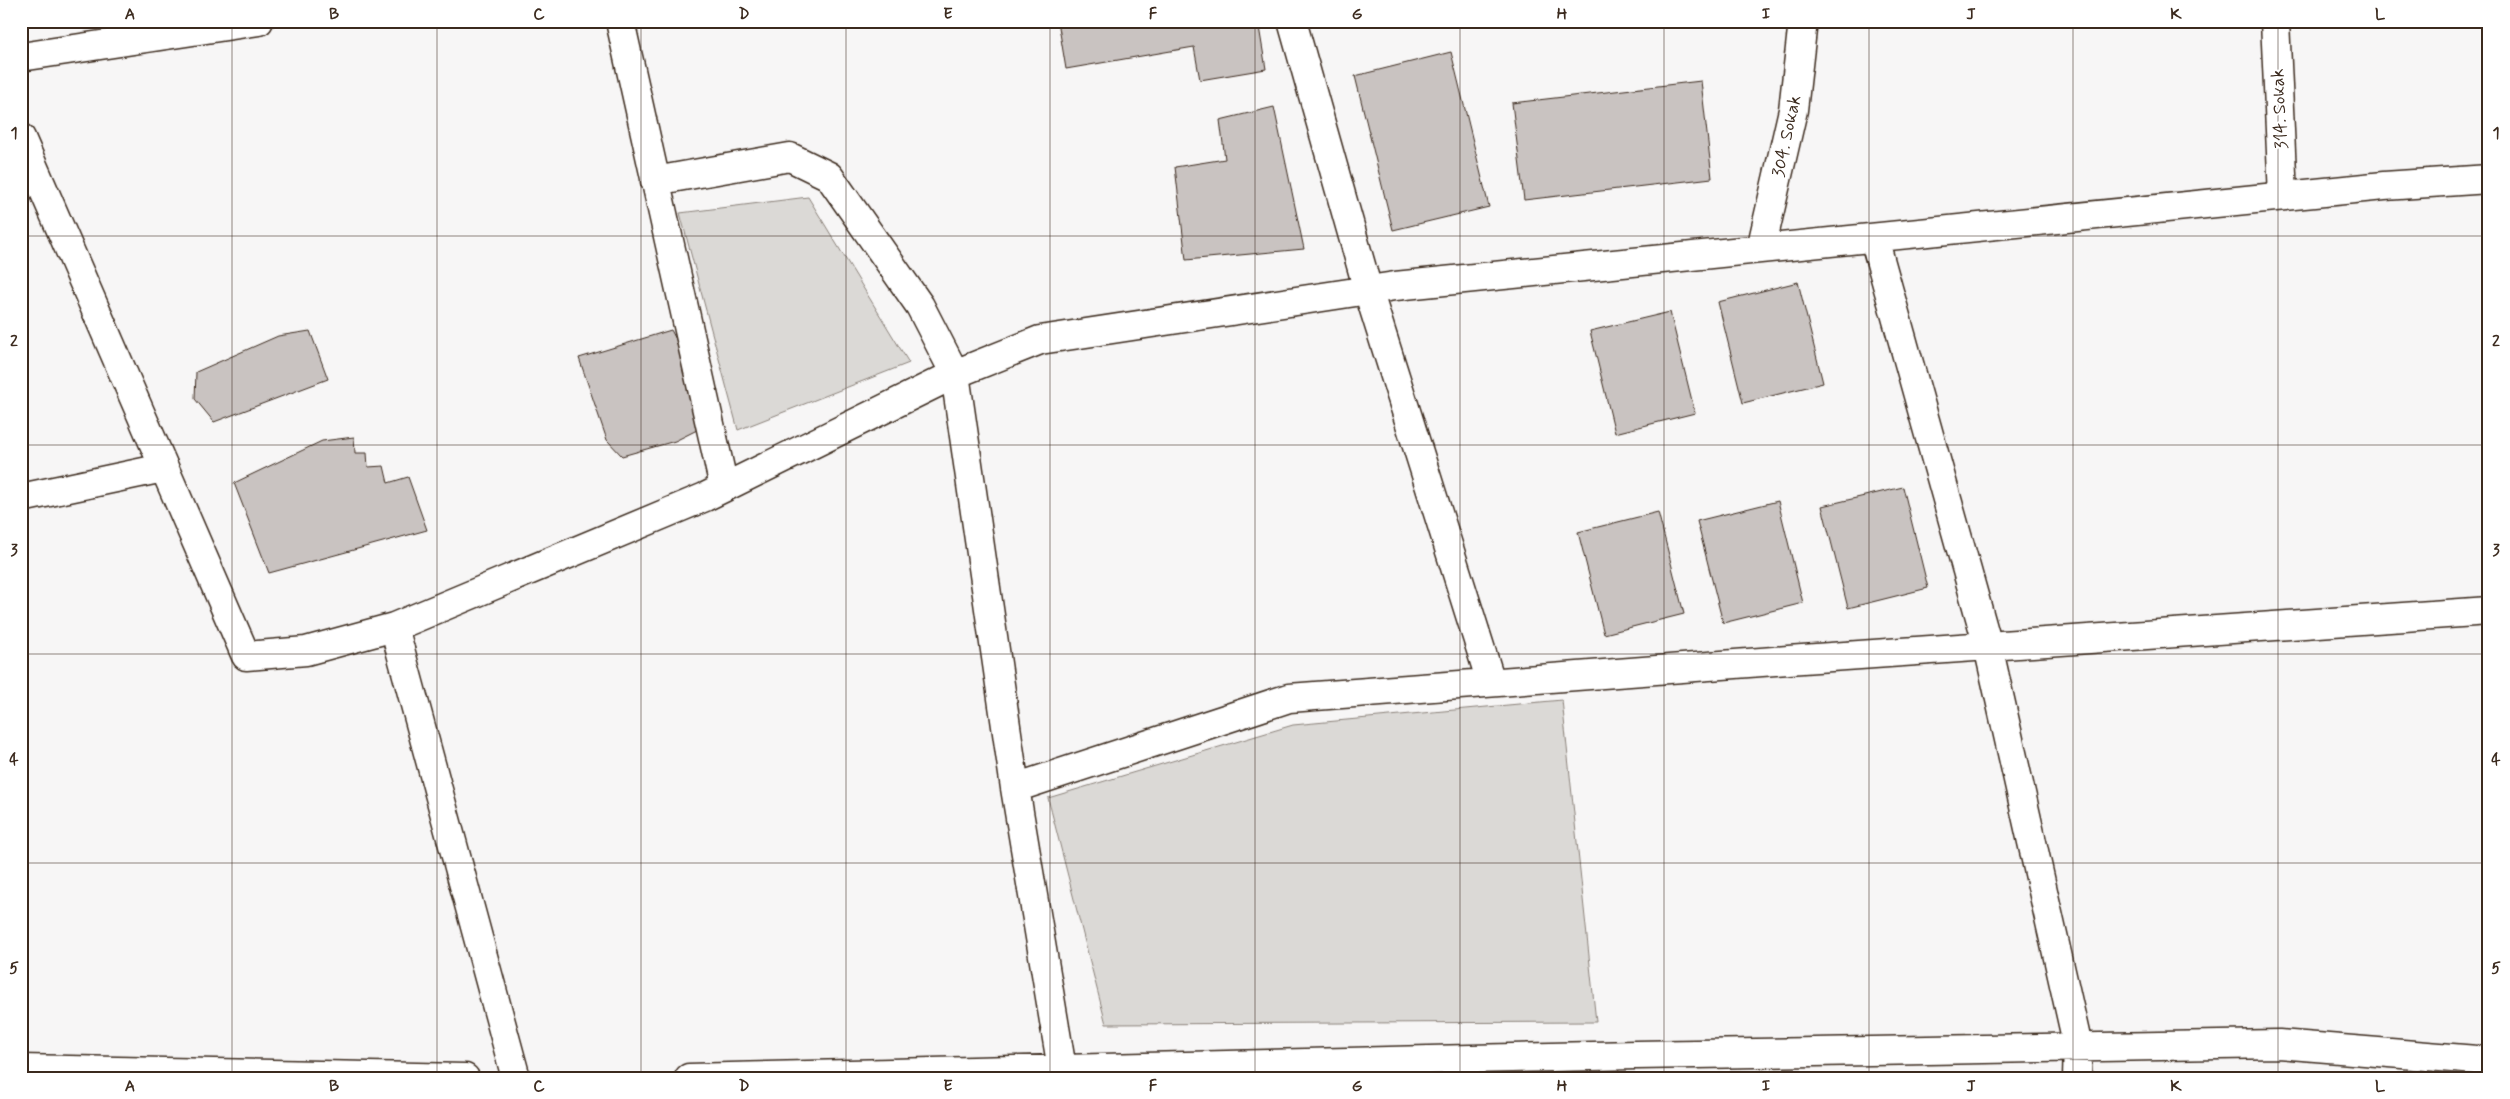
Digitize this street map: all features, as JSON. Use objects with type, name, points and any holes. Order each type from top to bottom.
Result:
[{"type":"street","points":[[21,57],[260,21]]},
{"type":"street","points":[[620,21],[724,487]]},
{"type":"street","points":[[1292,21],[1368,290],[1491,682]]},
{"type":"street","name":"304. Sokak","points":[[1761,249],[1793,110],[1803,21]]},
{"type":"street","name":"314. Sokak","points":[[2274,21],[2283,196]]},
{"type":"street","points":[[21,138],[246,656],[306,651],[394,627],[724,487],[955,374],[1040,340],[1368,290],[2283,196],[2384,186],[2489,179]]},
{"type":"street","points":[[655,181],[790,157],[829,176],[920,306],[955,374],[1015,788],[1062,1068]]},
{"type":"street","points":[[1874,238],[1988,646],[2078,1047],[2077,1078]]},
{"type":"street","points":[[21,498],[163,468]]},
{"type":"street","points":[[1015,788],[1289,698],[2489,611]]},
{"type":"street","points":[[394,627],[516,1078]]},
{"type":"street","points":[[689,1078],[1062,1068],[1386,1069],[2078,1047],[2279,1044],[2489,1060]]},
{"type":"street","points":[[21,1069],[465,1078]]},
{"type":"shaded area","points":[[808,197],[909,363],[738,430],[680,213]]},
{"type":"shaded area","points":[[1562,700],[1596,1022],[1106,1024],[1048,798],[1293,725]]},
{"type":"building","points":[[1058,21],[1258,21],[1266,69],[1200,80],[1194,47],[1066,69]]},
{"type":"building","points":[[1451,52],[1489,207],[1393,230],[1355,76]]},
{"type":"building","points":[[1701,81],[1712,178],[1524,200],[1512,103]]},
{"type":"building","points":[[1274,107],[1304,249],[1186,260],[1175,167],[1225,159],[1220,120]]},
{"type":"building","points":[[1798,282],[1823,383],[1743,403],[1718,302]]},
{"type":"building","points":[[1670,312],[1695,413],[1615,433],[1590,331]]},
{"type":"building","points":[[671,330],[687,360],[701,428],[675,441],[622,456],[607,440],[579,358]]},
{"type":"building","points":[[310,331],[328,379],[214,422],[195,399],[196,372],[278,336]]},
{"type":"building","points":[[354,437],[355,453],[367,453],[368,467],[384,466],[388,483],[408,477],[427,530],[269,573],[234,483],[322,441]]},
{"type":"building","points":[[1903,487],[1928,588],[1848,608],[1822,506]]},
{"type":"building","points":[[1778,501],[1803,603],[1723,623],[1697,521]]},
{"type":"building","points":[[1658,512],[1684,614],[1604,634],[1578,532]]}]
